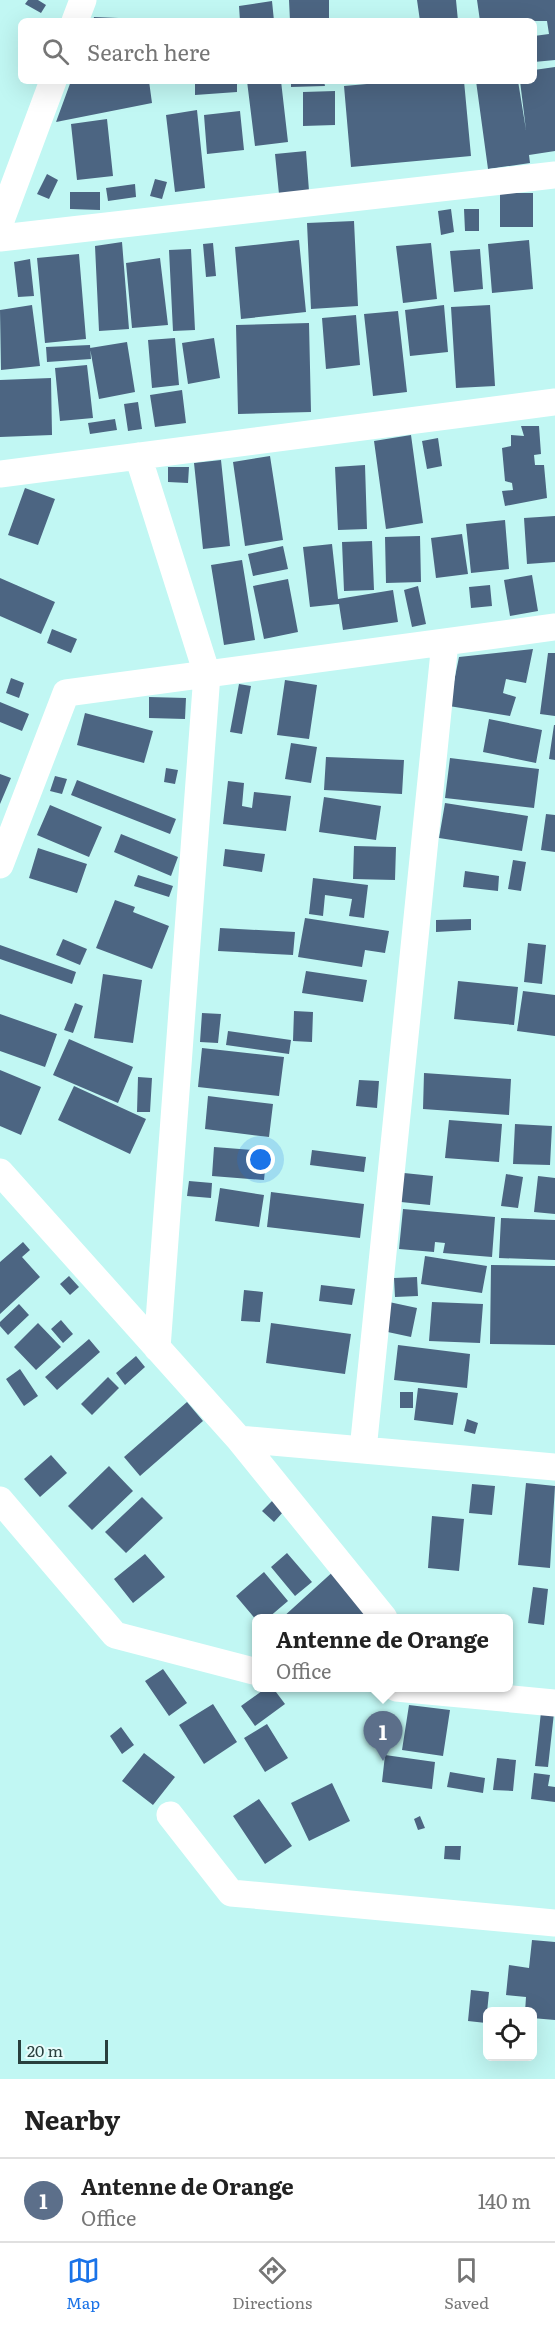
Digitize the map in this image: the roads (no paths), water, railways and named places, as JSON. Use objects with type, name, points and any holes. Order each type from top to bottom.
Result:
[{"type":"street","points":[[76,18],[83,0]]},
{"type":"street","points":[[0,223],[52,84]]},
{"type":"street","points":[[0,238],[555,175]]},
{"type":"street","points":[[0,474],[555,402]]},
{"type":"street","points":[[138,456],[207,674],[158,1348]]},
{"type":"street","points":[[0,865],[66,693],[555,627]]},
{"type":"street","points":[[363,1450],[445,642]]},
{"type":"street","points":[[0,1172],[239,1439],[381,1614]]},
{"type":"street","points":[[239,1439],[555,1467]]},
{"type":"street","points":[[0,1500],[115,1635],[252,1671]]},
{"type":"street","points":[[459,1692],[555,1703]]},
{"type":"street","points":[[170,1815],[231,1893],[555,1923]]},
{"type":"place","name":"Antenne de Orange","points":[[383,1761]]}]
